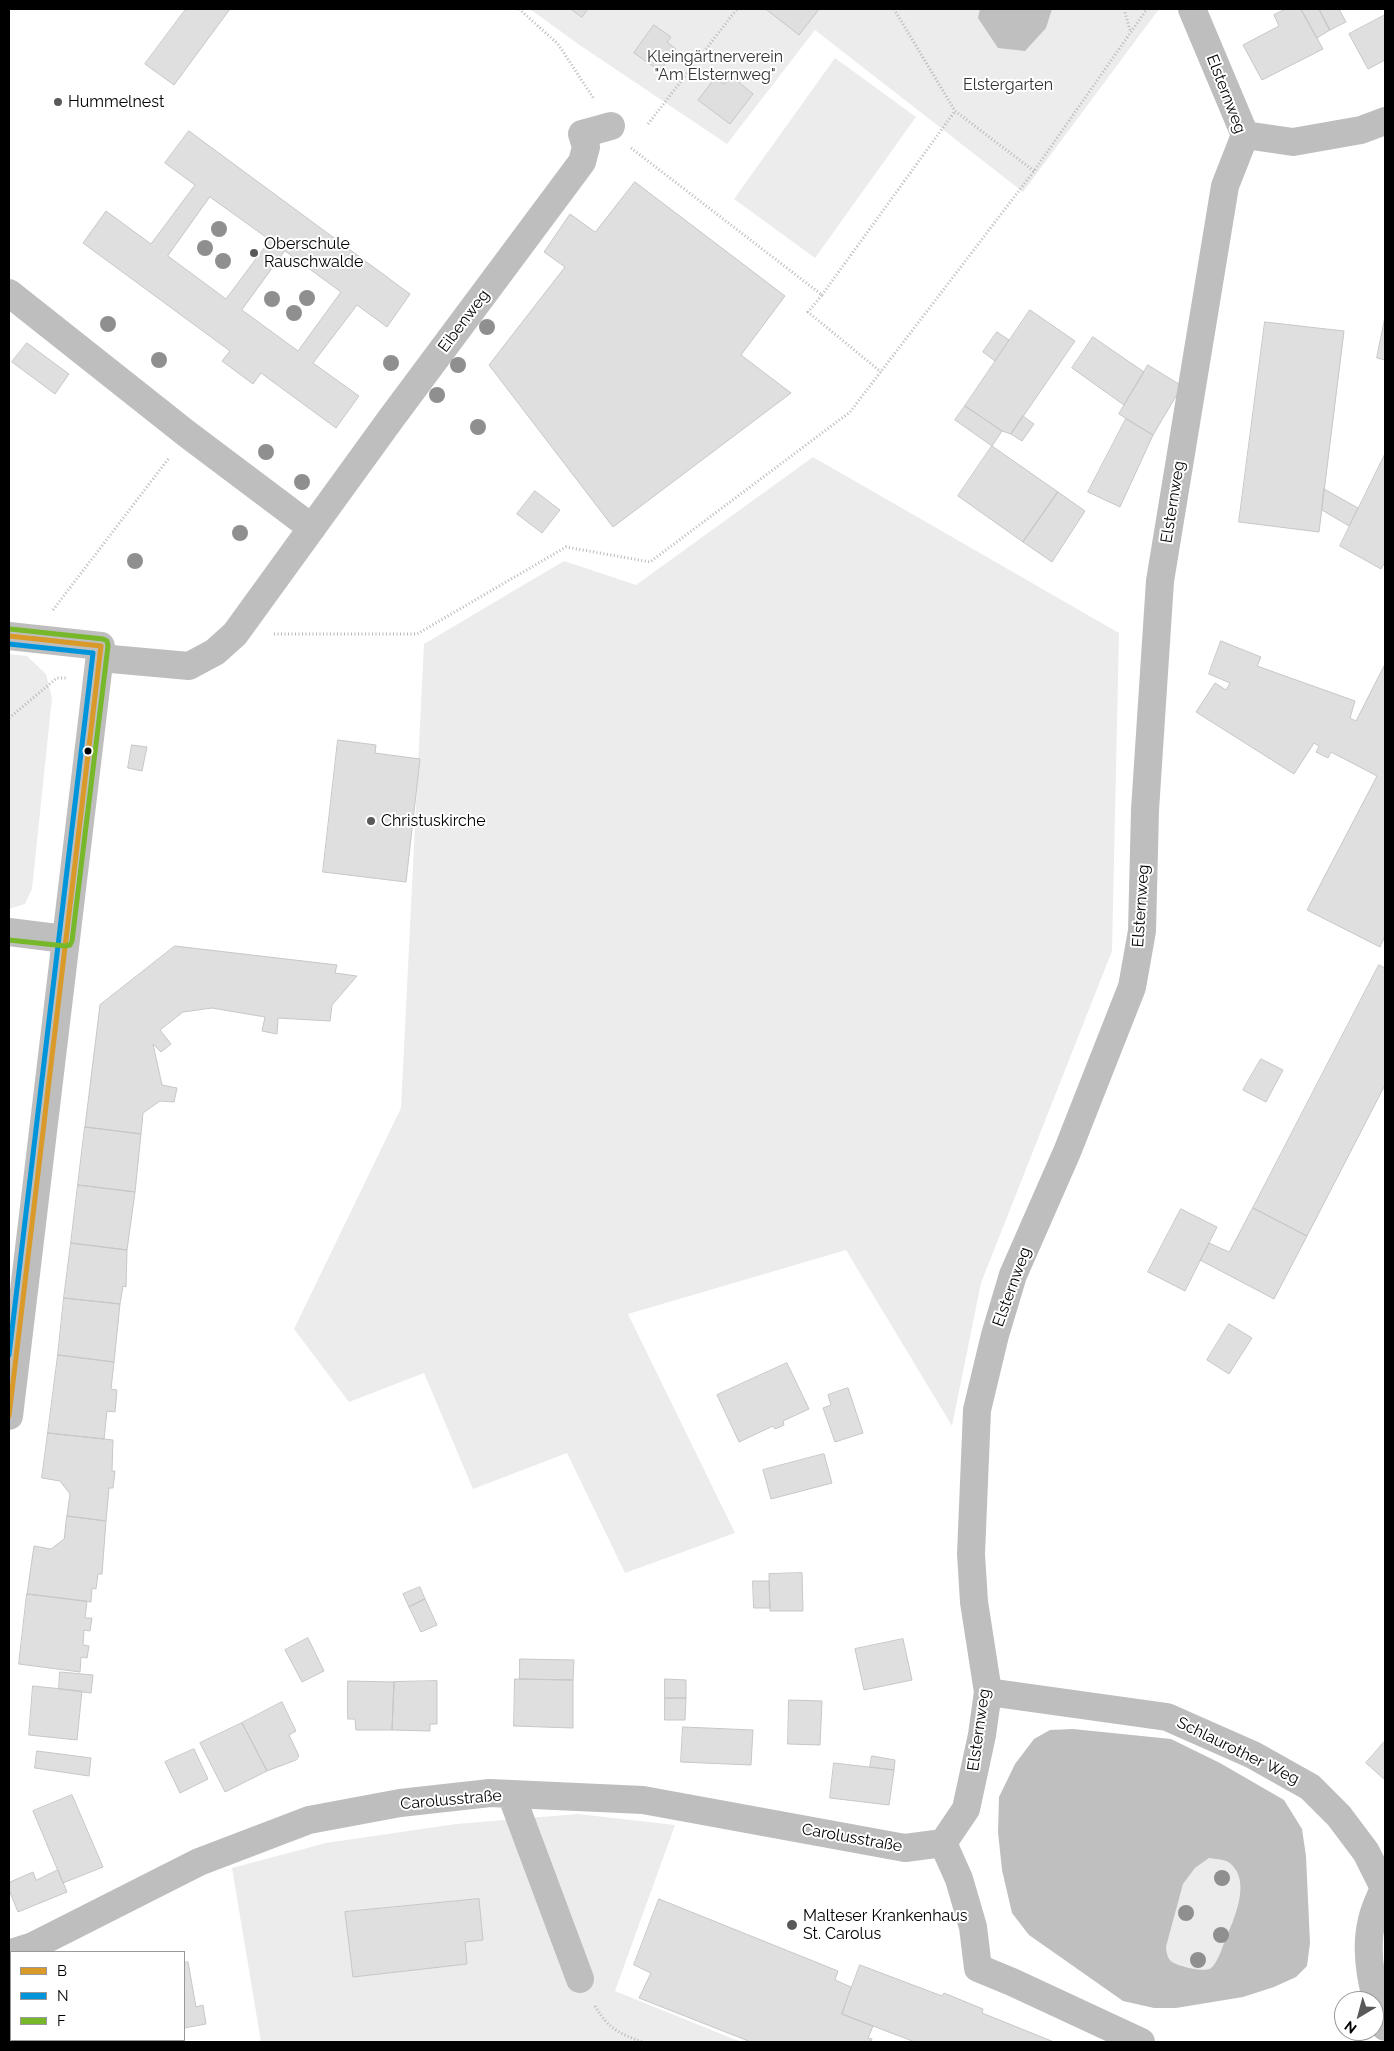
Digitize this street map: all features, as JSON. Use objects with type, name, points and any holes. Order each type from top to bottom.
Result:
[{"type":"street","name":"Elsternweg","points":[[943,1843],[966,1810],[982,1735],[988,1692],[974,1602],[971,1554],[977,1410],[995,1335],[1013,1275],[1067,1152],[1132,987],[1142,931],[1146,810],[1160,581],[1225,186],[1245,135],[1192,9]]},
{"type":"street","points":[[1245,135],[1294,142],[1361,130],[1385,121]]},
{"type":"street","name":"Eibenweg","points":[[99,669],[189,666],[215,652],[235,634],[582,162],[586,147],[582,134],[611,126]]},
{"type":"street","points":[[9,293],[187,434],[312,528]]},
{"type":"street","points":[[9,1416],[65,939],[102,646],[20,637]]},
{"type":"street","points":[[9,932],[65,939]]},
{"type":"street","name":"Schlaurother Weg","points":[[988,1692],[1167,1717],[1253,1755],[1310,1788],[1339,1816],[1366,1852],[1385,1888],[1371,1922],[1369,1953],[1375,1998],[1385,2027]]},
{"type":"street","name":"Carolusstraße","points":[[17,1951],[33,1946],[199,1862],[309,1820],[400,1804],[490,1793],[643,1800],[905,1848],[943,1843]]},
{"type":"street","points":[[511,1794],[580,1979]]},
{"type":"street","points":[[943,1843],[959,1879],[973,1927],[978,1968],[1141,2042]]},
{"type":"path","points":[[519,9],[558,44],[611,126],[630,148],[822,295]]},
{"type":"path","points":[[648,124],[736,9]]},
{"type":"path","points":[[894,9],[955,111],[1034,171]]},
{"type":"path","points":[[1124,9],[1131,31]]},
{"type":"path","points":[[235,634],[417,634],[566,547],[650,562],[850,412],[1034,171],[1147,9]]},
{"type":"path","points":[[881,372],[808,312],[955,111]]},
{"type":"path","points":[[20,637],[187,434]]},
{"type":"path","points":[[9,718],[57,678],[99,669]]},
{"type":"path","points":[[580,1979],[604,2022],[615,2031],[642,2042]]},
{"type":"green space","name":"Elstergarten","points":[[530,9],[1159,9],[1023,192],[815,30],[727,144],[578,44]]},
{"type":"green space","points":[[835,58],[916,117],[815,258],[734,199]]},
{"type":"green space","points":[[813,457],[1119,633],[1112,951],[981,1283],[952,1426],[846,1250],[628,1314],[735,1533],[625,1573],[567,1453],[473,1489],[424,1373],[349,1402],[294,1329],[401,1108],[424,644],[564,561],[636,585]]},
{"type":"green space","points":[[9,654],[27,656],[46,674],[52,698],[32,889],[25,904],[9,909]]},
{"type":"green space","points":[[578,1814],[675,1825],[615,1991],[741,2042],[261,2042],[232,1868],[326,1843],[456,1824]]},
{"type":"green space","points":[[1209,1858],[1228,1862],[1235,1869],[1239,1878],[1240,1888],[1233,1921],[1218,1959],[1211,1968],[1203,1970],[1174,1963],[1168,1956],[1166,1947],[1183,1884],[1195,1868]]},
{"type":"shaded area","points":[[980,9],[1052,9],[1046,28],[1025,51],[998,48],[978,18]]},
{"type":"shaded area","points":[[1073,1729],[1171,1739],[1220,1763],[1284,1800],[1302,1829],[1306,1856],[1310,1943],[1307,1966],[1296,1977],[1274,1987],[1243,1997],[1176,2008],[1154,2008],[1123,2001],[1029,1935],[1012,1913],[1002,1870],[998,1832],[999,1797],[1015,1764],[1034,1739],[1050,1730]],"holes":[[[1209,1858],[1228,1862],[1235,1869],[1239,1878],[1240,1888],[1233,1922],[1220,1955],[1211,1968],[1203,1970],[1174,1963],[1168,1956],[1166,1947],[1183,1884],[1195,1868]]]},
{"type":"building","points":[[186,9],[230,9],[174,85],[145,64]]},
{"type":"building","points":[[571,9],[588,9],[582,17]]},
{"type":"building","points":[[768,9],[819,9],[799,35]]},
{"type":"building","points":[[1286,9],[1301,9],[1323,49],[1262,80],[1243,45],[1279,26],[1274,15]]},
{"type":"building","points":[[1301,9],[1319,9],[1330,30],[1317,38]]},
{"type":"building","points":[[1319,9],[1339,9],[1346,22],[1330,30]]},
{"type":"building","points":[[1385,15],[1385,60],[1368,69],[1349,34]]},
{"type":"building","points":[[654,25],[671,37],[667,42],[676,49],[660,71],[634,53]]},
{"type":"building","points":[[730,75],[753,94],[730,124],[698,100],[715,78],[724,84]]},
{"type":"building","points":[[189,131],[410,294],[387,327],[357,305],[313,363],[359,396],[336,428],[261,373],[253,384],[222,361],[230,351],[83,243],[106,211],[151,244],[195,185],[165,163]],"holes":[[[210,197],[270,240],[226,299],[168,256]],[[285,251],[341,292],[298,351],[242,310]]]},
{"type":"building","points":[[635,182],[785,296],[741,355],[791,393],[613,527],[489,365],[565,267],[544,252],[570,214],[595,232]]},
{"type":"building","points":[[1030,310],[1075,341],[1011,434],[1002,431],[965,406]]},
{"type":"building","points":[[1385,317],[1385,360],[1377,358]]},
{"type":"building","points":[[1265,322],[1344,331],[1319,532],[1239,522]]},
{"type":"building","points":[[997,332],[1009,340],[995,361],[983,352]]},
{"type":"building","points":[[1093,337],[1144,372],[1124,405],[1072,368]]},
{"type":"building","points":[[27,343],[69,374],[55,394],[12,362]]},
{"type":"building","points":[[1148,365],[1182,386],[1153,435],[1119,414]]},
{"type":"building","points":[[965,406],[1002,431],[992,446],[955,420]]},
{"type":"building","points":[[1023,416],[1034,424],[1022,441],[1011,434]]},
{"type":"building","points":[[1126,419],[1153,435],[1120,507],[1088,492]]},
{"type":"building","points":[[992,446],[1058,492],[1023,542],[958,496]]},
{"type":"building","points":[[1385,454],[1385,562],[1381,569],[1340,546]]},
{"type":"building","points":[[1324,489],[1358,508],[1349,526],[1322,510]]},
{"type":"building","points":[[535,491],[560,510],[542,533],[517,514]]},
{"type":"building","points":[[1058,492],[1085,511],[1052,562],[1023,542]]},
{"type":"building","points":[[1221,641],[1261,657],[1257,666],[1355,701],[1350,718],[1356,721],[1385,664],[1385,936],[1380,947],[1307,910],[1377,776],[1331,752],[1328,758],[1316,752],[1319,746],[1314,743],[1294,774],[1196,712],[1215,683],[1226,690],[1230,683],[1209,674]]},
{"type":"building","name":"Christuskirche","points":[[338,740],[376,745],[375,753],[420,759],[406,882],[323,872]]},
{"type":"building","points":[[132,745],[147,747],[142,771],[128,768]]},
{"type":"building","points":[[175,946],[337,965],[335,973],[357,976],[332,1005],[330,1021],[278,1018],[277,1034],[262,1031],[265,1017],[212,1008],[183,1012],[160,1030],[171,1044],[161,1052],[153,1044],[162,1085],[177,1088],[174,1102],[160,1101],[143,1113],[141,1134],[85,1127],[100,1005]]},
{"type":"building","points":[[1379,965],[1385,968],[1385,1085],[1307,1236],[1253,1208]]},
{"type":"building","points":[[1261,1059],[1283,1070],[1266,1102],[1243,1090]]},
{"type":"building","points":[[85,1127],[141,1134],[135,1192],[78,1185]]},
{"type":"building","points":[[78,1185],[135,1192],[127,1250],[71,1243]]},
{"type":"building","points":[[1253,1208],[1307,1236],[1274,1299],[1200,1260],[1209,1243],[1229,1252]]},
{"type":"building","points":[[1181,1209],[1217,1227],[1185,1291],[1148,1272]]},
{"type":"building","points":[[71,1243],[127,1250],[126,1287],[123,1286],[120,1304],[64,1298]]},
{"type":"building","points":[[64,1298],[120,1304],[114,1362],[58,1355]]},
{"type":"building","points":[[1229,1324],[1252,1338],[1229,1374],[1207,1360]]},
{"type":"building","points":[[58,1355],[114,1362],[111,1389],[117,1390],[115,1412],[107,1411],[104,1439],[48,1433]]},
{"type":"building","points":[[787,1363],[809,1409],[783,1421],[784,1425],[775,1429],[773,1426],[739,1442],[717,1395]]},
{"type":"building","points":[[848,1388],[863,1433],[835,1442],[823,1408],[831,1405],[828,1395]]},
{"type":"building","points":[[48,1433],[113,1440],[112,1471],[115,1471],[113,1488],[109,1488],[106,1521],[67,1516],[70,1494],[60,1481],[42,1478]]},
{"type":"building","points":[[824,1454],[832,1483],[771,1499],[763,1470]]},
{"type":"building","points":[[67,1516],[106,1521],[102,1574],[98,1574],[96,1589],[92,1588],[91,1602],[27,1594],[34,1546],[51,1549],[64,1539]]},
{"type":"building","points":[[802,1573],[803,1611],[770,1611],[769,1574]]},
{"type":"building","points":[[753,1581],[769,1581],[770,1608],[754,1608]]},
{"type":"building","points":[[420,1587],[425,1599],[409,1607],[403,1594]]},
{"type":"building","points":[[27,1594],[87,1601],[85,1618],[92,1618],[90,1631],[84,1630],[83,1645],[89,1646],[87,1658],[81,1657],[80,1672],[19,1664]]},
{"type":"building","points":[[425,1599],[437,1625],[421,1632],[409,1607]]},
{"type":"building","points":[[308,1638],[324,1671],[302,1682],[285,1650]]},
{"type":"building","points":[[903,1639],[912,1680],[864,1690],[855,1649]]},
{"type":"building","points":[[520,1659],[574,1660],[573,1680],[520,1679]]},
{"type":"building","points":[[60,1672],[93,1675],[91,1693],[59,1689]]},
{"type":"building","points":[[515,1679],[573,1680],[573,1728],[514,1726]]},
{"type":"building","points":[[665,1679],[686,1680],[686,1698],[665,1698]]},
{"type":"building","points":[[348,1681],[394,1682],[392,1730],[356,1730],[355,1719],[348,1719]]},
{"type":"building","points":[[437,1681],[437,1724],[430,1724],[430,1731],[392,1730],[394,1682]]},
{"type":"building","points":[[33,1686],[82,1691],[77,1740],[29,1735]]},
{"type":"building","points":[[665,1698],[686,1698],[685,1720],[665,1720]]},
{"type":"building","points":[[789,1700],[822,1701],[820,1745],[788,1744]]},
{"type":"building","points":[[282,1702],[296,1731],[289,1735],[299,1756],[296,1760],[267,1771],[242,1723]]},
{"type":"building","points":[[242,1723],[267,1771],[225,1792],[200,1743]]},
{"type":"building","points":[[683,1727],[753,1730],[751,1765],[681,1762]]},
{"type":"building","points":[[1385,1741],[1385,1780],[1366,1763]]},
{"type":"building","points":[[194,1749],[208,1779],[180,1793],[165,1762]]},
{"type":"building","points":[[37,1751],[91,1758],[89,1776],[35,1768]]},
{"type":"building","points":[[872,1756],[895,1760],[894,1770],[870,1767]]},
{"type":"building","points":[[834,1763],[894,1770],[889,1805],[830,1798]]},
{"type":"building","points":[[72,1795],[103,1867],[63,1883],[33,1811]]},
{"type":"building","points":[[58,1870],[67,1892],[18,1912],[9,1890],[10,1882],[33,1872],[36,1880]]},
{"type":"building","points":[[479,1899],[483,1940],[465,1942],[467,1964],[353,1977],[345,1912]]},
{"type":"building","points":[[659,1899],[838,1971],[835,1980],[851,1987],[842,2014],[873,2026],[868,2038],[872,2039],[871,2042],[751,2042],[639,1998],[651,1973],[634,1965]]},
{"type":"building","points":[[188,1962],[196,2007],[203,2005],[206,2024],[185,2028],[185,1963]]},
{"type":"building","points":[[860,1965],[942,1996],[944,1993],[983,2009],[982,2013],[1054,2042],[915,2042],[842,2014]]},
{"type":"transit line","name":"F","points":[[9,940],[65,946],[70,945],[72,941],[108,646],[107,641],[103,639],[10,629]]},
{"type":"transit line","name":"B","points":[[9,636],[101,646],[9,1416]]},
{"type":"transit line","name":"N","points":[[9,644],[93,653],[9,1355]]},
{"type":"place","name":"Hummelnest","points":[[58,102]]},
{"type":"place","name":"Oberschule Rauschwalde","points":[[254,253]]},
{"type":"place","name":"Christuskirche","points":[[371,821]]},
{"type":"place","name":"Malteser Krankenhaus St. Carolus","points":[[792,1925]]},
{"type":"park label","name":"Kleingärtnerverein \"Am Elsternweg\"","points":[[715,66]]}]
